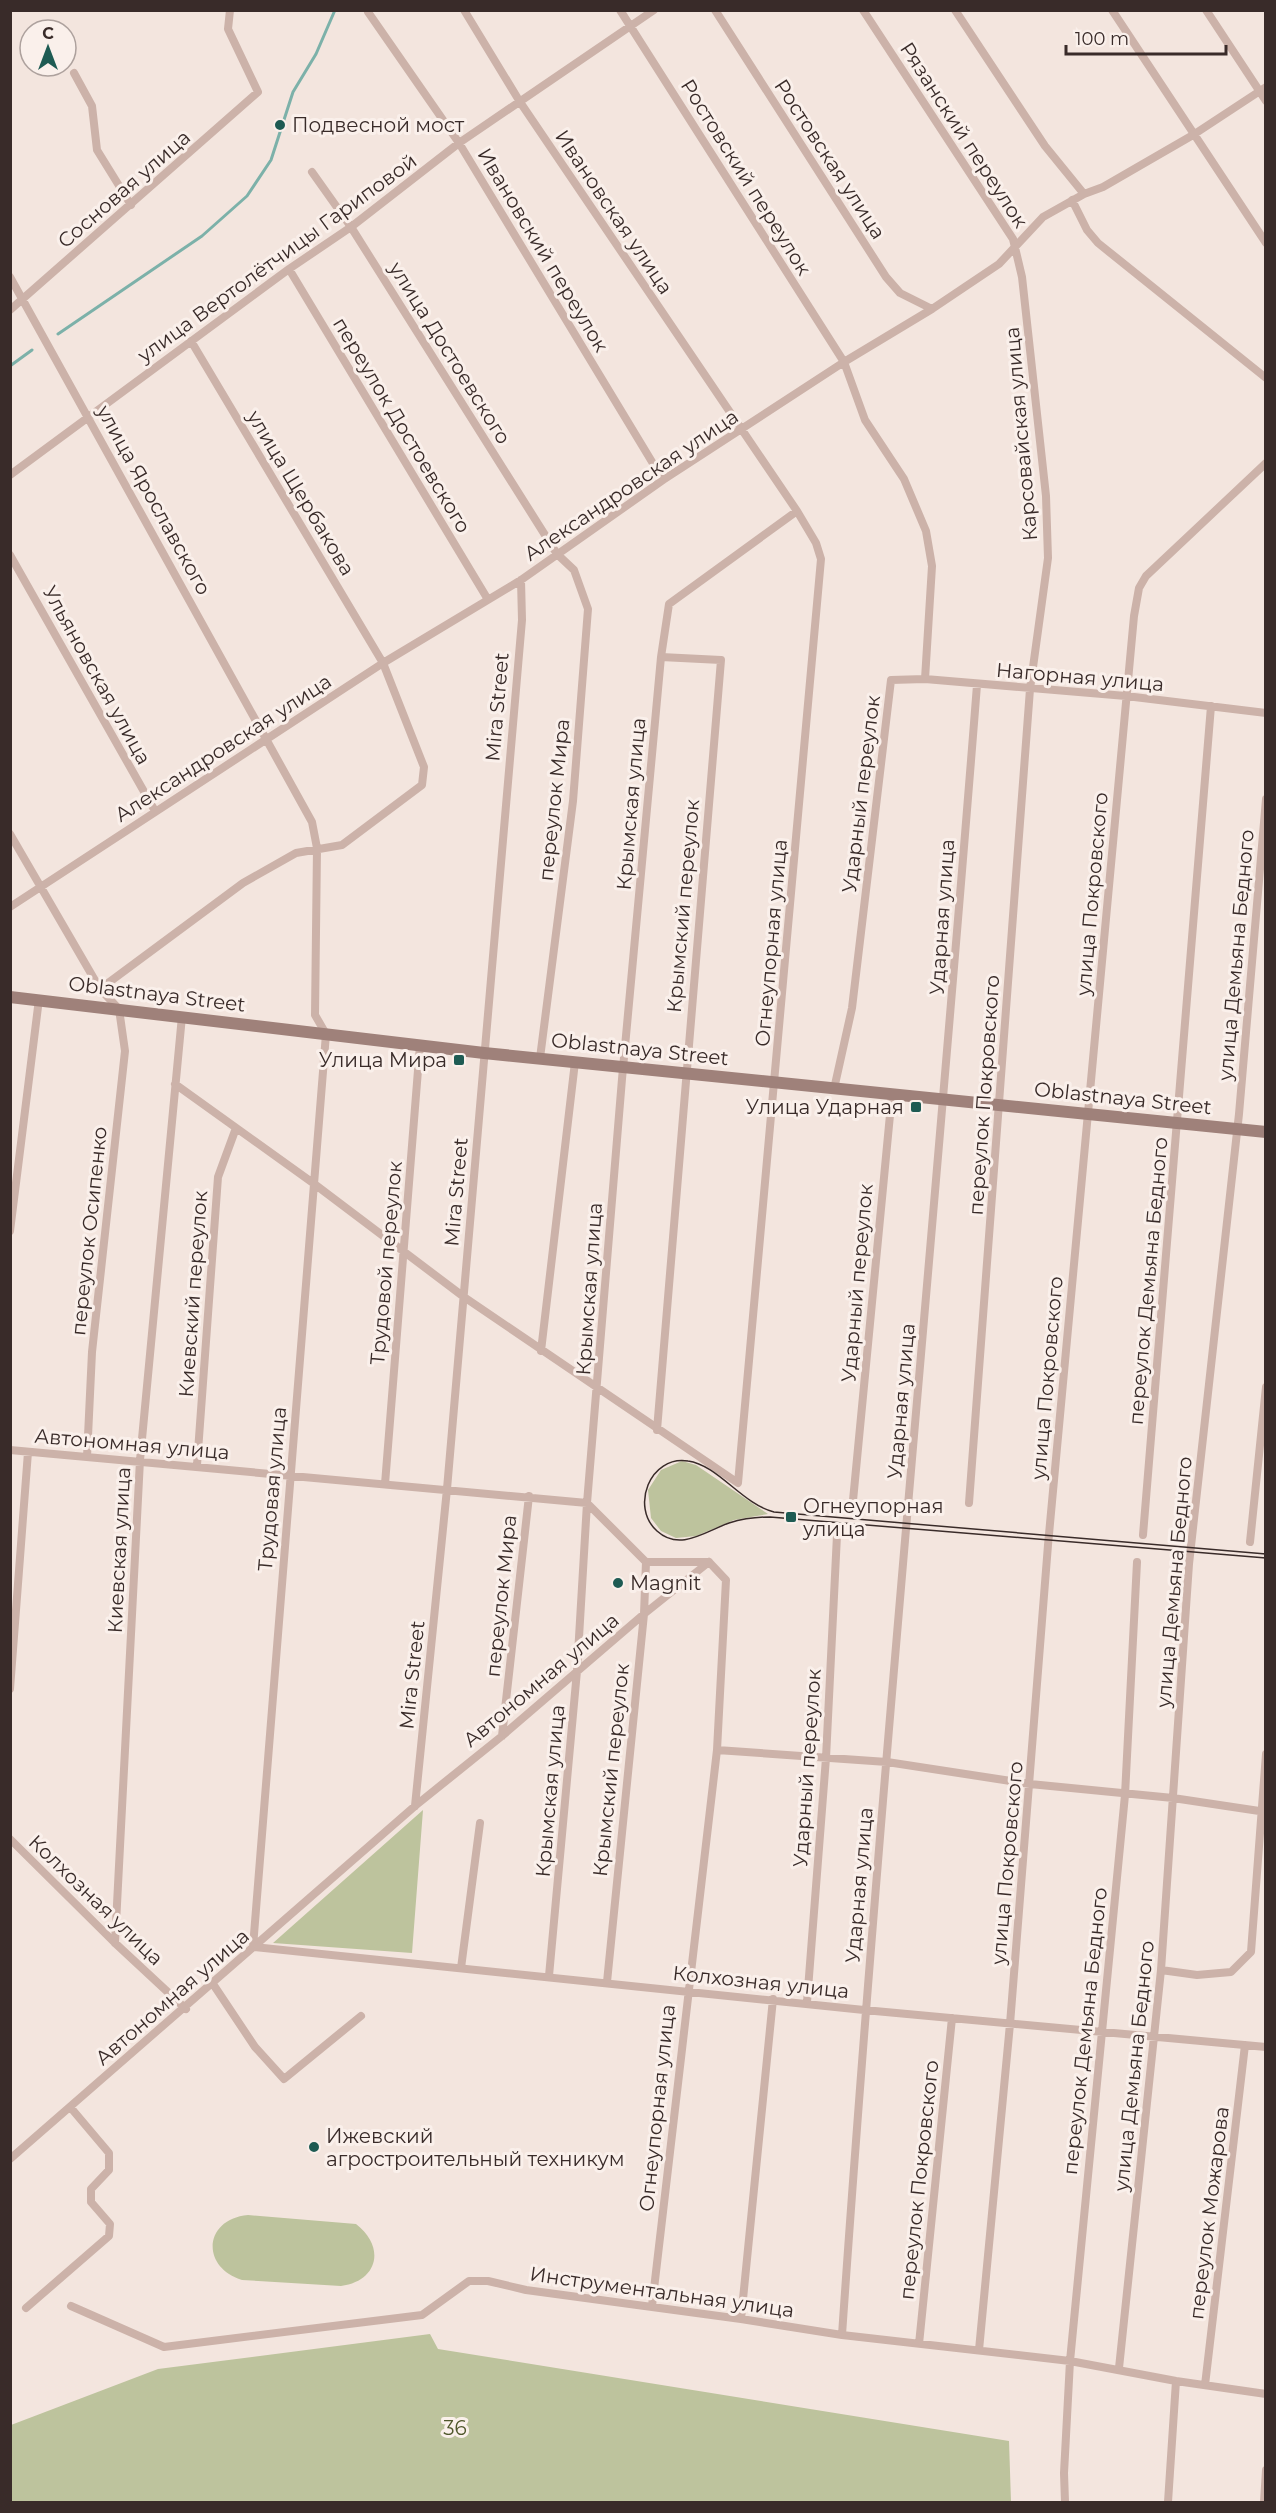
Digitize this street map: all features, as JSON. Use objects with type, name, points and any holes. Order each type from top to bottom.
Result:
[{"type":"main road","name":"Oblastnaya Street","points":[[10,997],[484,1053],[1266,1132]]},
{"type":"street","name":"Сосновая улица","points":[[10,310],[258,92],[228,29],[230,10]]},
{"type":"street","name":"Ивановская улица","points":[[464,10],[520,102],[742,429]]},
{"type":"street","name":"Ростовский переулок","points":[[620,10],[844,362],[865,420],[904,479],[926,531],[932,566],[925,679]]},
{"type":"street","name":"улица Вертолётчицы Гариповой","points":[[10,475],[289,269],[351,227],[459,143],[654,10]]},
{"type":"street","name":"Ростовская улица","points":[[715,10],[886,278],[900,293],[932,309]]},
{"type":"street","name":"Рязанский переулок","points":[[863,10],[1013,239],[1016,248]]},
{"type":"street","points":[[955,10],[1045,146],[1084,194]]},
{"type":"street","points":[[1112,10],[1266,243]]},
{"type":"street","points":[[1206,10],[1262,90],[1266,101]]},
{"type":"street","name":"Ивановский переулок","points":[[368,12],[459,143],[663,480]]},
{"type":"street","points":[[77,78],[92,106],[97,150],[131,205]]},
{"type":"street","name":"Александровская улица","points":[[10,907],[384,663],[487,598],[521,580],[663,480],[844,362],[932,309],[999,264],[1043,217],[1084,194],[1103,187],[1193,135],[1262,90]]},
{"type":"street","name":"улица Достоевского","points":[[312,172],[351,227],[557,554]]},
{"type":"street","points":[[1072,200],[1087,230],[1098,243],[1266,378]]},
{"type":"street","name":"Карсовайская улица","points":[[1016,248],[1022,277],[1045,485],[1048,558],[1030,689]]},
{"type":"street","name":"переулок Достоевского","points":[[289,269],[487,598]]},
{"type":"street","name":"улица Ярославского","points":[[10,277],[24,298],[312,822],[317,848],[315,1015],[326,1034]]},
{"type":"street","name":"улица Щербакова","points":[[100,989],[243,883],[296,853],[342,845],[422,785],[424,767],[384,663],[191,341]]},
{"type":"street","name":"Огнеупорная улица","points":[[657,1430],[738,1483],[822,566],[816,543],[742,429]]},
{"type":"street","name":"улица Покровского","points":[[979,2350],[1010,2024],[1048,1545],[1134,616],[1139,588],[1146,576],[1266,463]]},
{"type":"street","name":"Крымская улица","points":[[549,1976],[577,1671],[587,1503],[623,1067],[661,657],[669,604],[796,511]]},
{"type":"street","name":"переулок Мира","points":[[540,1058],[573,801],[588,609],[574,570],[557,554]]},
{"type":"street","name":"Ульяновская улица","points":[[10,555],[155,811]]},
{"type":"street","name":"Mira Street","points":[[415,1806],[464,1297],[522,620],[521,580]]},
{"type":"street","name":"Крымский переулок","points":[[657,1430],[721,660],[661,657]]},
{"type":"street","name":"Нагорная улица","points":[[891,680],[925,679],[1126,696],[1266,713]]},
{"type":"street","name":"Ударный переулок","points":[[834,1089],[852,1008],[891,680]]},
{"type":"street","name":"Ударная улица","points":[[842,2335],[864,2010],[944,1100],[977,684]]},
{"type":"street","name":"переулок Покровского","points":[[969,1503],[1030,689]]},
{"type":"street","name":"переулок Демьяна Бедного","points":[[1143,1535],[1211,706]]},
{"type":"street","name":"улица Демьяна Бедного","points":[[1119,2368],[1161,1970],[1189,1564],[1238,1130],[1266,799]]},
{"type":"street","points":[[10,834],[100,989],[119,1009]]},
{"type":"street","points":[[10,1231],[39,999]]},
{"type":"street","name":"переулок Осипенко","points":[[87,1457],[92,1352],[125,1051],[119,1009]]},
{"type":"street","name":"Киевская улица","points":[[115,1943],[140,1460],[182,1016]]},
{"type":"street","name":"Трудовая улица","points":[[253,1947],[326,1034]]},
{"type":"street","name":"Трудовой переулок","points":[[385,1484],[420,1046]]},
{"type":"street","points":[[541,1351],[575,1062]]},
{"type":"street","points":[[175,1084],[313,1183],[464,1297],[657,1430]]},
{"type":"street","name":"Ударный переулок","points":[[852,1511],[892,1094]]},
{"type":"street","name":"Киевский переулок","points":[[197,1465],[218,1178],[236,1128]]},
{"type":"street","points":[[1250,1542],[1266,1387]]},
{"type":"street","name":"Автономная улица","points":[[10,1450],[197,1465],[289,1476],[587,1503]]},
{"type":"street","points":[[10,1689],[28,1452]]},
{"type":"street","name":"переулок Мира","points":[[502,1736],[529,1496]]},
{"type":"street","points":[[587,1503],[646,1562],[709,1563]]},
{"type":"street","name":"Ударный переулок","points":[[807,2002],[826,1758],[837,1535]]},
{"type":"street","name":"Крымский переулок","points":[[606,1982],[644,1614],[646,1562]]},
{"type":"street","name":"переулок Демьяна Бедного","points":[[1065,2502],[1064,2473],[1070,2361],[1100,2032],[1125,1795],[1137,1562]]},
{"type":"street","name":"Огнеупорная улица","points":[[652,2306],[687,1990],[717,1750],[726,1580],[709,1563]]},
{"type":"street","name":"Автономная улица","points":[[10,2159],[186,2009],[253,1947],[415,1806],[502,1736],[644,1614],[709,1563]]},
{"type":"street","points":[[717,1750],[887,1762],[1030,1784],[1173,1798],[1263,1811]]},
{"type":"street","points":[[1161,1970],[1197,1975],[1232,1972],[1251,1952],[1266,1754]]},
{"type":"street","points":[[460,1968],[480,1823]]},
{"type":"street","name":"Колхозная улица","points":[[10,1839],[115,1943],[186,2009]]},
{"type":"street","name":"Колхозная улица","points":[[253,1947],[807,2002],[864,2010],[1266,2047]]},
{"type":"street","points":[[213,1984],[255,2047],[284,2079],[361,2016]]},
{"type":"street","points":[[741,2319],[773,1999]]},
{"type":"street","name":"переулок Покровского","points":[[918,2344],[952,2018]]},
{"type":"street","name":"переулок Можарова","points":[[1205,2385],[1245,2045]]},
{"type":"street","points":[[26,2308],[109,2236],[110,2224],[91,2202],[91,2189],[109,2170],[109,2153],[71,2108]]},
{"type":"street","name":"Инструментальная улица","points":[[71,2306],[164,2348],[422,2315],[469,2281],[488,2281],[525,2290],[652,2306],[842,2335],[1119,2368],[1176,2381],[1266,2394]]},
{"type":"street","points":[[1167,2502],[1176,2381]]},
{"type":"street","points":[[1264,2502],[1266,2470]]},
{"type":"green space","points":[[682,1461],[696,1465],[768,1514],[734,1520],[696,1536],[676,1538],[661,1531],[651,1518],[648,1490],[661,1470]]},
{"type":"green space","points":[[423,1810],[412,1953],[273,1943]]},
{"type":"green space","points":[[248,2215],[356,2224],[372,2243],[374,2262],[363,2277],[341,2286],[242,2280],[228,2274],[219,2265],[214,2255],[213,2244],[216,2234],[223,2225],[233,2218]]},
{"type":"green space","name":"36","points":[[430,2334],[438,2349],[1009,2441],[1011,2502],[11,2502],[11,2425],[158,2369]]},
{"type":"waterway","points":[[58,334],[202,236],[247,196],[271,160],[293,92],[316,54],[335,10]]},
{"type":"waterway","points":[[10,366],[32,350]]},
{"type":"tram line","points":[[1266,1554],[774,1512],[751,1501],[710,1470],[688,1461],[675,1461],[663,1466],[654,1474],[645,1497],[645,1509],[649,1521],[657,1531],[675,1540],[693,1538],[739,1520],[770,1517],[1266,1558]]},
{"type":"place","name":"Подвесной мост","points":[[280,125]]},
{"type":"place","name":"Улица Мира","points":[[459,1060]]},
{"type":"place","name":"Улица Ударная","points":[[916,1107]]},
{"type":"place","name":"Огнеупорная улица","points":[[791,1517]]},
{"type":"place","name":"Magnit","points":[[618,1583]]},
{"type":"place","name":"Ижевский агростроительный техникум","points":[[314,2147]]}]
